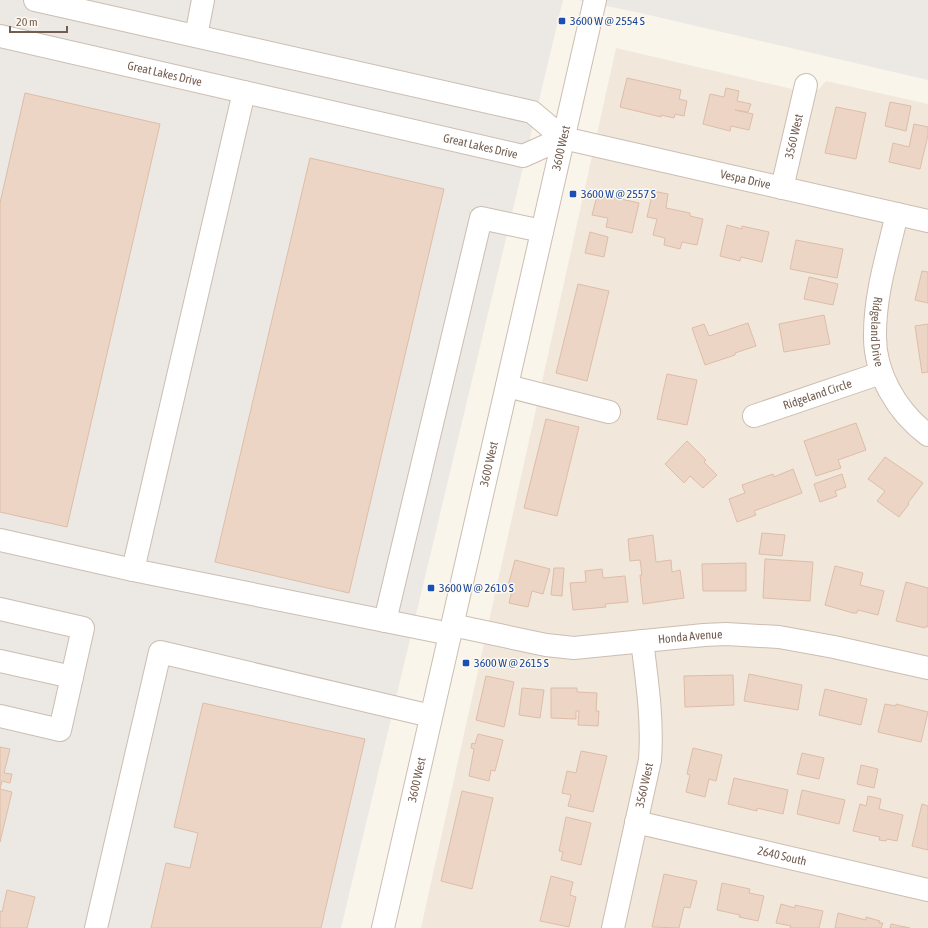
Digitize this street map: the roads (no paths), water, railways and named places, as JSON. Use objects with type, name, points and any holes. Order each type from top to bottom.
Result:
[{"type":"street","points":[[35,0],[532,112],[563,138]]},
{"type":"street","points":[[196,36],[203,0]]},
{"type":"street","name":"3600 West","points":[[386,927],[431,716],[595,0]]},
{"type":"street","name":"Great Lakes Drive","points":[[0,36],[523,156],[563,138]]},
{"type":"street","name":"3560 West","points":[[782,188],[806,85]]},
{"type":"street","points":[[133,570],[244,92]]},
{"type":"street","name":"Vespa Drive","points":[[563,138],[928,221]]},
{"type":"street","name":"Ridgeland Drive","points":[[897,214],[878,298],[874,335],[881,373],[896,401],[906,415],[928,435]]},
{"type":"street","points":[[385,621],[481,218],[542,231]]},
{"type":"street","name":"Ridgeland Circle","points":[[754,416],[881,373]]},
{"type":"street","points":[[507,386],[609,412]]},
{"type":"street","name":"Honda Avenue","points":[[0,540],[133,570],[385,621],[562,648],[589,647],[726,634],[779,637],[834,647],[928,668]]},
{"type":"street","points":[[0,609],[83,628],[60,730],[0,716]]},
{"type":"street","name":"3560 West","points":[[612,928],[649,767],[652,738],[650,700],[642,641]]},
{"type":"street","points":[[96,928],[160,652],[431,716]]},
{"type":"street","points":[[0,661],[72,677]]},
{"type":"street","name":"2640 South","points":[[636,822],[928,890]]},
{"type":"place","name":"3600 W @ 2554 S","points":[[562,21]]},
{"type":"place","name":"3600 W @ 2557 S","points":[[573,194]]},
{"type":"place","name":"3600 W @ 2610 S","points":[[431,588]]},
{"type":"place","name":"3600 W @ 2615 S","points":[[466,663]]}]
